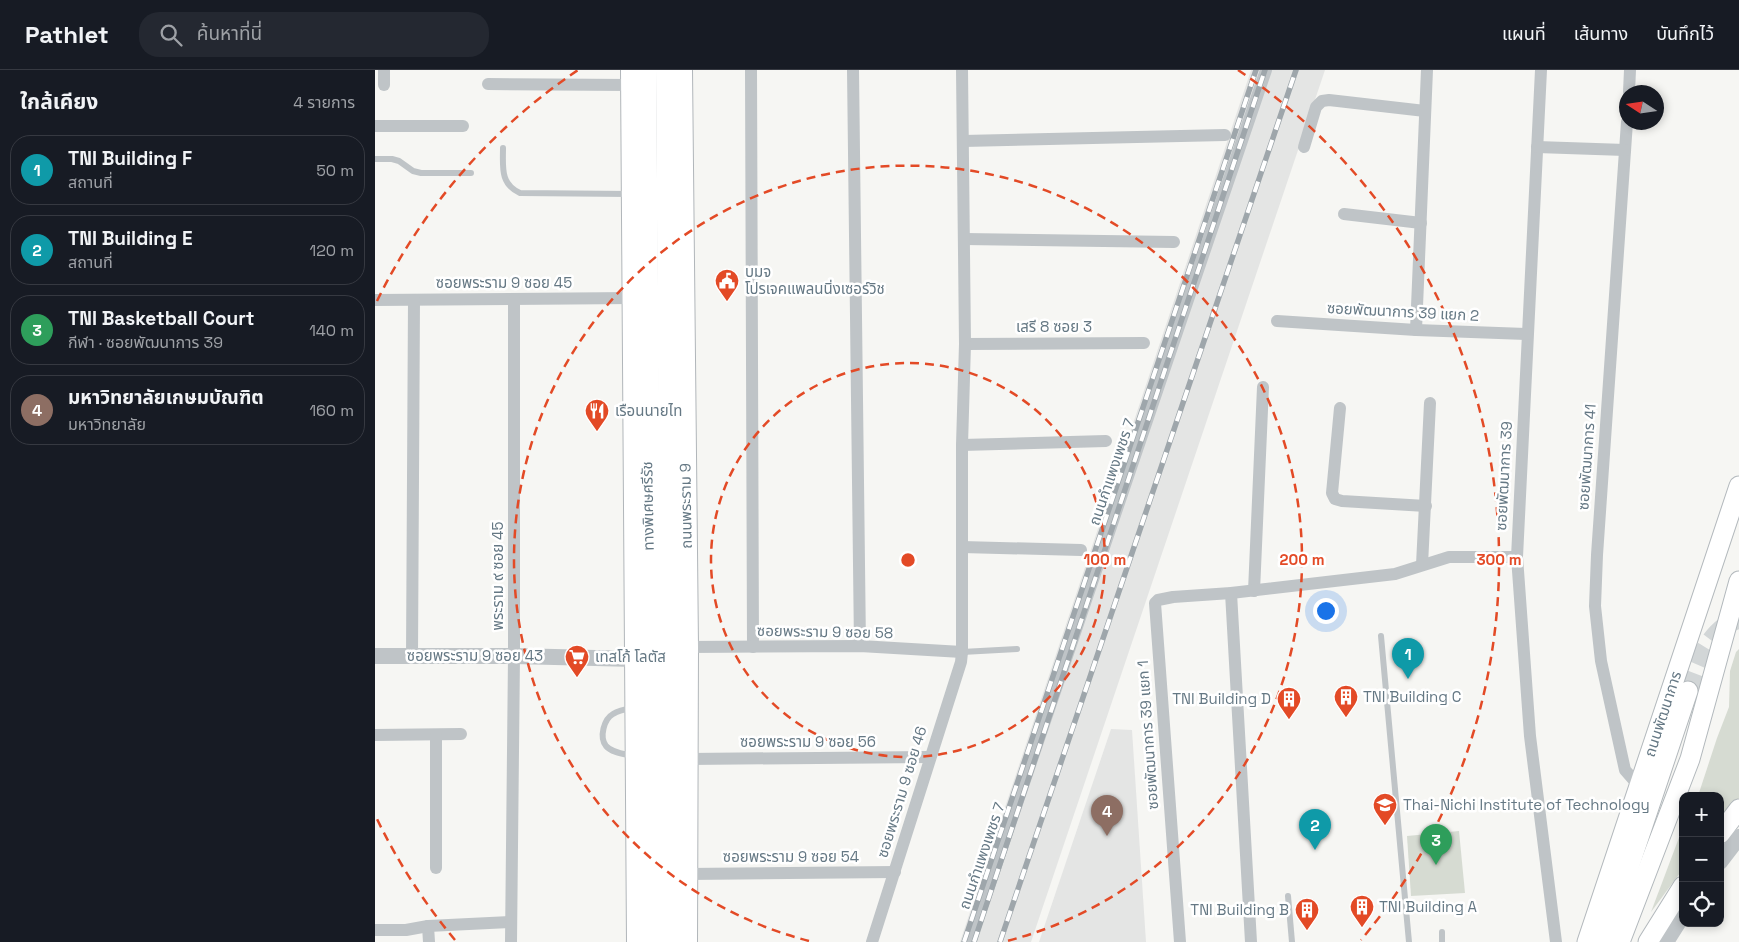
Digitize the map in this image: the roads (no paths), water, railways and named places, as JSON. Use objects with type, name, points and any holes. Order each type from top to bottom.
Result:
[{"type":"highway","name":"ทางพิเศษศรีรัช","points":[[668,70],[675,942]]},
{"type":"highway","name":"ทางพิเศษศรีรัช","points":[[635,75],[652,942]]},
{"type":"main road","name":"ถนนพระราม 9","points":[[682,70],[688,759],[687,942]]},
{"type":"main road","points":[[635,75],[632,194],[637,942]]},
{"type":"main road","name":"ถนนพัฒนาการ","points":[[1587,942],[1739,486]]},
{"type":"main road","points":[[1620,942],[1690,759],[1739,584]]},
{"type":"main road","points":[[1604,942],[1687,691]]},
{"type":"main road","points":[[1724,829],[1739,810]]},
{"type":"main road","points":[[1648,942],[1679,892]]},
{"type":"street","points":[[384,70],[384,85]]},
{"type":"street","points":[[751,70],[753,647]]},
{"type":"street","points":[[853,70],[860,646]]},
{"type":"street","name":"ซอยพระราม 9 ซอย 46","points":[[872,942],[929,757],[961,662],[962,445],[965,344],[962,70]]},
{"type":"street","name":"ถนนกำแพงเพชร 7","points":[[970,942],[1266,70]]},
{"type":"street","points":[[1416,330],[1427,70]]},
{"type":"street","name":"ซอยพัฒนาการ 39","points":[[1541,70],[1517,557],[1530,736],[1556,942]]},
{"type":"street","points":[[1629,85],[1630,70]]},
{"type":"street","points":[[488,84],[635,75]]},
{"type":"street","points":[[1304,147],[1316,107],[1322,101],[1329,100],[1425,111]]},
{"type":"street","points":[[375,126],[463,126]]},
{"type":"street","name":"ซอยพัฒนาการ 41","points":[[1626,130],[1598,536],[1595,606],[1601,661],[1625,770],[1639,786]]},
{"type":"street","points":[[963,141],[1225,135]]},
{"type":"street","points":[[1537,146],[1625,150]]},
{"type":"street","points":[[1344,214],[1421,223]]},
{"type":"street","points":[[964,239],[1174,242]]},
{"type":"street","name":"ซอยพระราม 9 ซอย 45","points":[[375,300],[633,298]]},
{"type":"street","name":"พระราม ๙ ซอย 45","points":[[511,942],[514,656],[514,299]]},
{"type":"street","points":[[412,656],[414,300]]},
{"type":"street","name":"ซอยพัฒนาการ 39 แยก 2","points":[[1277,321],[1416,330],[1527,334]]},
{"type":"street","name":"เสรี 8 ซอย 3","points":[[965,344],[1144,342]]},
{"type":"street","points":[[1254,591],[1263,387]]},
{"type":"street","points":[[1422,565],[1430,403]]},
{"type":"street","points":[[1340,408],[1332,493],[1335,498],[1342,501],[1426,506]]},
{"type":"street","points":[[962,445],[1106,441]]},
{"type":"street","points":[[962,547],[1081,550]]},
{"type":"street","name":"ซอยพัฒนาการ 39 แยก 1","points":[[1180,942],[1154,608],[1158,600],[1173,597],[1254,591],[1395,574],[1449,557],[1517,557]]},
{"type":"street","points":[[1231,593],[1251,942]]},
{"type":"street","name":"ซอยพระราม 9 ซอย 58","points":[[687,647],[860,646],[962,652]]},
{"type":"street","name":"ซอยพระราม 9 ซอย 43","points":[[375,656],[514,656],[635,659]]},
{"type":"street","points":[[436,734],[436,868]]},
{"type":"street","points":[[375,735],[461,734]]},
{"type":"street","name":"ซอยพระราม 9 ซอย 56","points":[[688,759],[929,757]]},
{"type":"street","points":[[1724,857],[1739,837]]},
{"type":"street","name":"ซอยพระราม 9 ซอย 54","points":[[687,874],[895,872]]},
{"type":"street","points":[[375,930],[406,930],[428,926],[511,922]]},
{"type":"street","points":[[1666,942],[1679,922]]},
{"type":"street","points":[[428,926],[429,942]]},
{"type":"lane","points":[[503,148],[505,179],[513,190],[520,193],[632,194]]},
{"type":"lane","points":[[375,159],[392,159],[413,171],[421,173],[471,173]]},
{"type":"lane","points":[[1381,636],[1409,942]]},
{"type":"lane","points":[[962,652],[1017,649]]},
{"type":"lane","points":[[636,707],[616,712],[609,717],[603,735],[606,746],[614,751],[636,757]]},
{"type":"lane","points":[[1288,896],[1292,942]]},
{"type":"lane","points":[[1442,932],[1442,942]]},
{"type":"tunnel","points":[[1688,691],[1700,659],[1712,639],[1729,624],[1739,619]]},
{"type":"railway","points":[[964,942],[1256,70]]},
{"type":"railway","points":[[974,942],[1265,70]]},
{"type":"railway","points":[[1000,942],[1296,70]]},
{"type":"place","name":"บมจ โปรเจคแพลนนิ่งเซอร์วิช","points":[[727,302]]},
{"type":"place","name":"เรือนนายไท","points":[[597,432]]},
{"type":"place","name":"เทสโก้ โลตัส","points":[[577,678]]},
{"type":"place","name":"TNI Building F","points":[[1408,679]]},
{"type":"place","name":"TNI Building C","points":[[1346,718]]},
{"type":"place","name":"TNI Building D","points":[[1289,720]]},
{"type":"place","name":"Thai-Nichi Institute of Technology","points":[[1385,826]]},
{"type":"place","name":"มหาวิทยาลัยเกษมบัณฑิต","points":[[1107,836]]},
{"type":"place","name":"TNI Building E","points":[[1315,850]]},
{"type":"place","name":"TNI Basketball Court","points":[[1436,865]]},
{"type":"place","name":"TNI Building A","points":[[1362,928]]},
{"type":"place","name":"TNI Building B","points":[[1307,931]]}]
